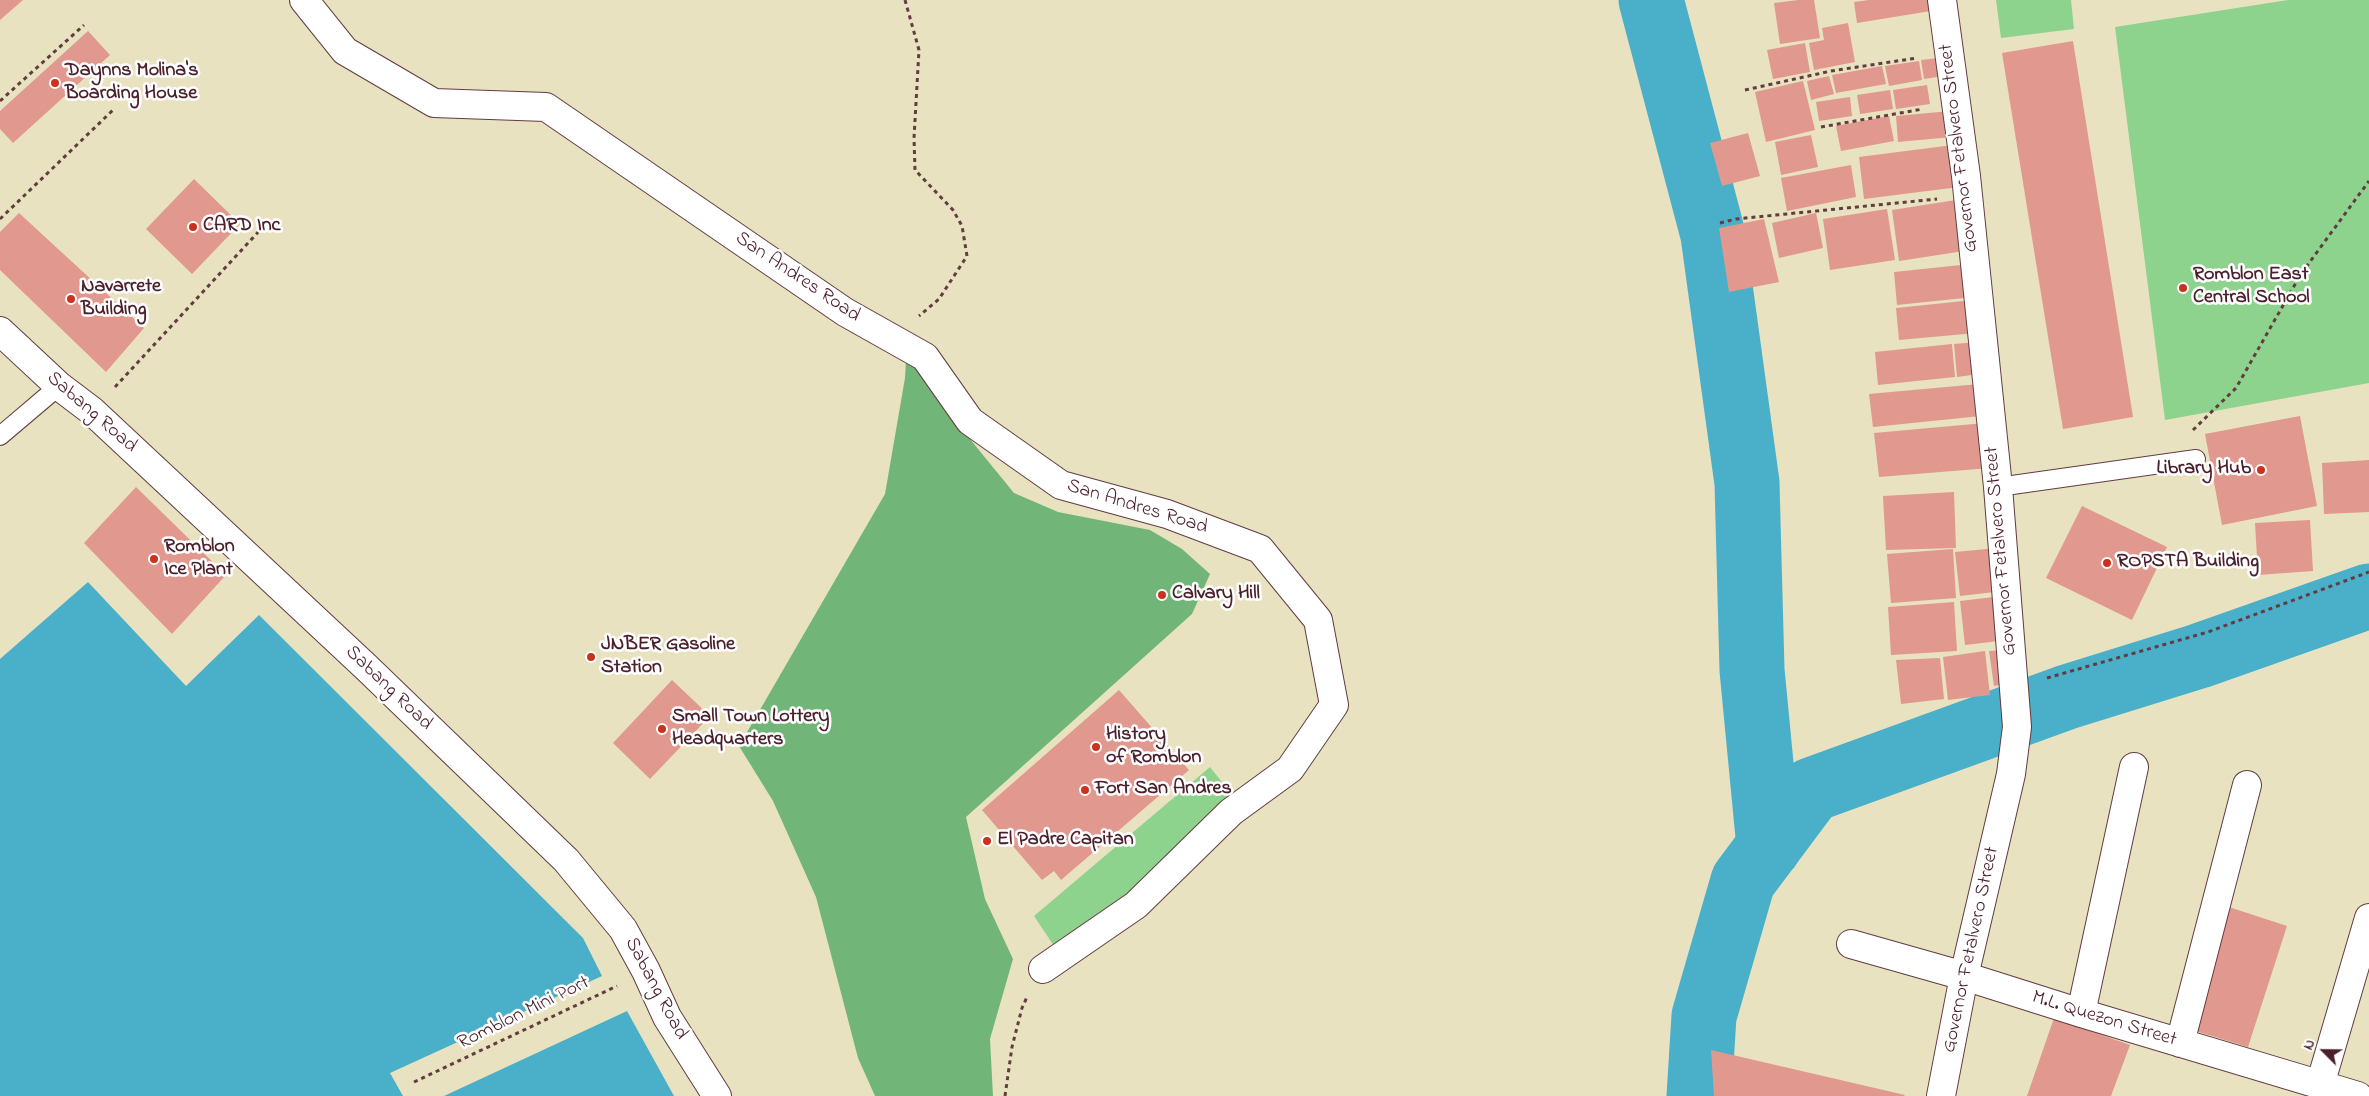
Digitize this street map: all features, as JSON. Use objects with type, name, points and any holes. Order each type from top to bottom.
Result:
[{"type":"street","name":"San Andres Road","points":[[304,0],[345,51],[434,103],[546,107],[845,312],[925,357],[970,421],[1061,485],[1167,514],[1260,549],[1318,620],[1334,705],[1290,769],[1231,812],[1136,905],[1043,969]]},
{"type":"street","name":"Governor Fetalvero Street","points":[[1941,1096],[1964,976],[2011,774],[2017,727],[2012,688],[1998,487],[1967,195],[1942,0]]},
{"type":"street","name":"Sabang Road","points":[[0,330],[59,386],[92,411],[366,667],[566,860],[623,929],[646,971],[667,1017],[717,1096]]},
{"type":"street","points":[[2081,1013],[2134,767]]},
{"type":"street","points":[[2180,1043],[2247,785]]},
{"type":"street","points":[[2320,1085],[2369,918]]},
{"type":"street","name":"M.L. Quezon Street","points":[[1851,944],[1964,976],[2358,1096]]},
{"type":"lane","points":[[0,436],[59,386]]},
{"type":"lane","points":[[1998,487],[2196,459]]},
{"type":"path","points":[[892,339],[939,299],[967,256],[962,226],[958,218],[953,210],[915,170],[914,138],[919,50],[905,0]]},
{"type":"path","points":[[0,101],[84,25]]},
{"type":"path","points":[[1745,90],[1831,71],[1949,53]]},
{"type":"path","points":[[1820,127],[1956,104]]},
{"type":"path","points":[[0,218],[113,110]]},
{"type":"path","points":[[2196,459],[2189,434],[2236,388],[2301,274],[2369,181]]},
{"type":"path","points":[[1720,223],[1967,195]]},
{"type":"path","points":[[92,411],[261,229]]},
{"type":"path","points":[[2012,688],[2208,632],[2369,572]]},
{"type":"path","points":[[1005,1096],[1012,1047],[1022,1008],[1043,969]]},
{"type":"path","name":"Romblon Mini Port","points":[[414,1082],[527,1030],[646,971]]},
{"type":"green space","points":[[1996,0],[2071,0],[2074,29],[2001,38]]},
{"type":"green space","points":[[2288,0],[2369,0],[2369,383],[2165,420],[2115,27]]},
{"type":"green space","points":[[906,360],[915,360],[934,395],[1014,493],[1058,512],[1150,530],[1182,549],[1210,574],[1192,614],[966,817],[985,899],[1013,959],[990,1039],[993,1096],[875,1096],[858,1058],[816,897],[773,801],[739,746],[885,494],[905,378]]},
{"type":"green space","points":[[1210,767],[1233,796],[1132,893],[1054,946],[1034,916]]},
{"type":"water","points":[[88,582],[186,686],[259,615],[583,938],[602,976],[390,1073],[403,1096],[0,1096],[0,659]]},
{"type":"water","points":[[627,1011],[674,1096],[444,1096]]},
{"type":"building","points":[[0,0],[23,0],[0,20]]},
{"type":"building","points":[[1814,0],[1820,38],[1780,44],[1774,3]]},
{"type":"building","points":[[1869,0],[1935,0],[1937,10],[1857,23],[1854,2]]},
{"type":"building","points":[[1848,23],[1855,62],[1814,70],[1809,43],[1824,40],[1822,28]]},
{"type":"building","name":"Daynns Molina's Boarding House","points":[[88,31],[110,55],[13,143],[0,129],[0,111]]},
{"type":"building","points":[[2073,41],[2133,417],[2063,429],[2002,53]]},
{"type":"building","points":[[1805,43],[1810,72],[1773,79],[1767,50]]},
{"type":"building","points":[[1947,57],[1950,75],[1924,79],[1921,60]]},
{"type":"building","points":[[1919,61],[1922,80],[1889,86],[1885,66]]},
{"type":"building","points":[[1882,66],[1886,84],[1836,93],[1832,75]]},
{"type":"building","points":[[1829,76],[1834,94],[1811,100],[1807,81]]},
{"type":"building","points":[[1803,81],[1815,130],[1766,142],[1755,92]]},
{"type":"building","points":[[1927,85],[1930,104],[1896,109],[1893,90]]},
{"type":"building","points":[[1890,90],[1893,109],[1860,114],[1857,95]]},
{"type":"building","points":[[1850,97],[1852,116],[1819,121],[1816,102]]},
{"type":"building","points":[[1950,111],[1952,137],[1898,142],[1896,116]]},
{"type":"building","points":[[1889,116],[1894,141],[1841,151],[1836,126]]},
{"type":"building","points":[[1748,133],[1760,176],[1722,186],[1710,143]]},
{"type":"building","points":[[1811,135],[1818,167],[1781,175],[1775,142]]},
{"type":"building","points":[[1953,145],[1959,187],[1864,199],[1859,157]]},
{"type":"building","points":[[1851,165],[1856,197],[1787,211],[1781,178]]},
{"type":"building","name":"CARD Inc","points":[[194,179],[240,224],[192,274],[146,229]]},
{"type":"building","points":[[1956,200],[1964,251],[1899,261],[1892,210]]},
{"type":"building","points":[[1887,209],[1895,260],[1830,270],[1823,219]]},
{"type":"building","name":"Navarrete Building","points":[[19,213],[144,328],[106,372],[0,270],[0,232]]},
{"type":"building","points":[[1816,213],[1823,248],[1779,258],[1772,223]]},
{"type":"building","points":[[1764,219],[1779,282],[1729,292],[1719,228]]},
{"type":"building","points":[[1971,264],[1974,297],[1897,305],[1894,272]]},
{"type":"building","points":[[1973,300],[1976,333],[1899,340],[1896,308]]},
{"type":"building","points":[[1977,342],[1979,374],[1957,377],[1954,344]]},
{"type":"building","points":[[1952,344],[1955,377],[1878,385],[1875,352]]},
{"type":"building","points":[[1979,384],[1981,416],[1873,427],[1869,394]]},
{"type":"building","name":"Library Hub","points":[[2300,416],[2317,506],[2222,525],[2205,434]]},
{"type":"building","points":[[1985,423],[1990,468],[1879,477],[1874,433]]},
{"type":"building","points":[[2369,460],[2369,512],[2324,514],[2322,463]]},
{"type":"building","name":"Romblon Ice Plant","points":[[136,487],[226,575],[172,634],[84,543]]},
{"type":"building","points":[[1954,492],[1956,548],[1886,550],[1883,496]]},
{"type":"building","name":"ROPSTA Building","points":[[2082,506],[2167,547],[2132,620],[2046,578]]},
{"type":"building","points":[[2310,520],[2313,571],[2258,575],[2255,523]]},
{"type":"building","points":[[1997,548],[2003,591],[1960,596],[1955,552]]},
{"type":"building","points":[[1953,549],[1956,598],[1891,603],[1887,554]]},
{"type":"building","points":[[2002,596],[2007,640],[1965,645],[1960,601]]},
{"type":"building","points":[[1954,602],[1957,651],[1891,655],[1888,607]]},
{"type":"building","points":[[2006,650],[2010,683],[1994,686],[1989,651]]},
{"type":"building","points":[[1985,651],[1990,695],[1948,700],[1943,657]]},
{"type":"building","points":[[1940,658],[1944,699],[1901,704],[1896,660]]},
{"type":"building","name":"Small Town Lottery Headquarters","points":[[672,680],[710,716],[650,779],[613,743]]},
{"type":"building","name":"Fort San Andres","points":[[1119,690],[1189,770],[1061,880],[1054,871],[1042,880],[982,810]]},
{"type":"building","points":[[2229,907],[2287,926],[2248,1047],[2189,1029]]},
{"type":"building","points":[[2054,1018],[2130,1045],[2111,1096],[2027,1096]]},
{"type":"building","points":[[1711,1050],[1905,1095],[1714,1096]]},
{"type":"waterway","points":[[1651,0],[1713,235],[1747,483],[1752,670],[1769,847]]},
{"type":"waterway","points":[[1699,1096],[1704,1016],[1743,881],[1811,790],[2067,697],[2199,656],[2369,596]]},
{"type":"place","name":"Daynns Molina's Boarding House","points":[[55,83]]},
{"type":"place","name":"CARD Inc","points":[[193,227]]},
{"type":"place","name":"Romblon East Central School","points":[[2183,288]]},
{"type":"place","name":"Navarrete Building","points":[[71,299]]},
{"type":"place","name":"Library Hub","points":[[2261,470]]},
{"type":"place","name":"Romblon Ice Plant","points":[[154,559]]},
{"type":"place","name":"ROPSTA Building","points":[[2107,563]]},
{"type":"place","name":"Calvary Hill","points":[[1162,595]]},
{"type":"place","name":"JNBER Gasoline Station","points":[[591,657]]},
{"type":"place","name":"Small Town Lottery Headquarters","points":[[662,729]]},
{"type":"place","name":"History of Romblon","points":[[1096,747]]},
{"type":"place","name":"Fort San Andres","points":[[1085,790]]},
{"type":"place","name":"El Padre Capitan","points":[[987,841]]}]
